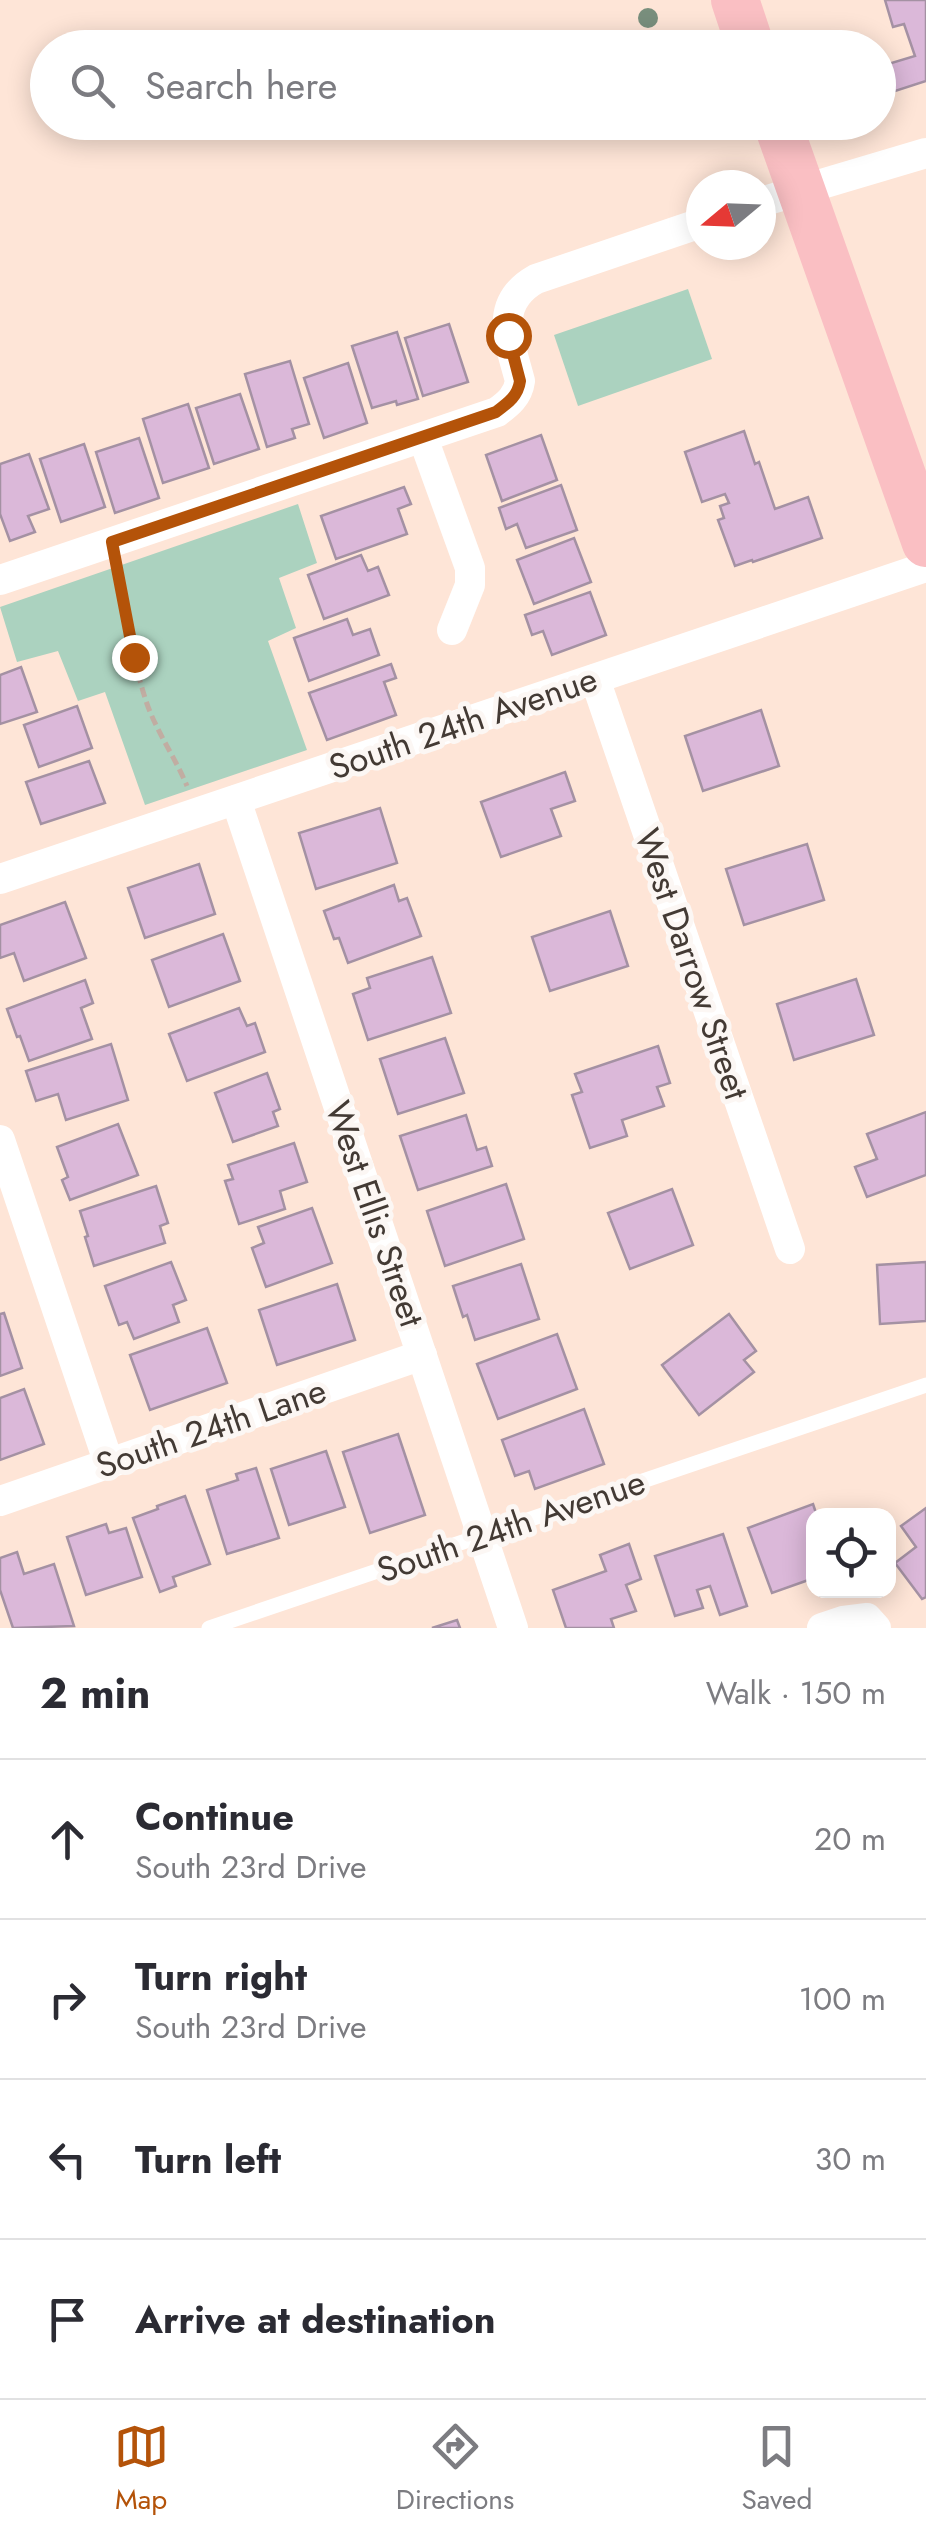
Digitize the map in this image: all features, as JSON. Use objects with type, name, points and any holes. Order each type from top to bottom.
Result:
[{"type":"main road","points":[[734,0],[745,30]]},
{"type":"main road","points":[[778,140],[781,196],[926,543]]},
{"type":"street","points":[[781,196],[926,153]]},
{"type":"street","points":[[0,580],[496,412],[517,394],[520,381],[508,335],[508,313],[527,284],[686,227]]},
{"type":"street","points":[[423,438],[470,568],[470,585],[452,630]]},
{"type":"street","name":"South 24th Avenue","points":[[0,879],[926,566]]},
{"type":"street","name":"West Darrow Street","points":[[595,679],[790,1249]]},
{"type":"street","name":"West Ellis Street","points":[[236,800],[514,1628]]},
{"type":"street","points":[[0,1140],[109,1464]]},
{"type":"street","name":"South 24th Lane","points":[[0,1502],[422,1355]]},
{"type":"street","points":[[822,1628],[843,1621],[871,1623]]},
{"type":"lane","name":"South 24th Avenue","points":[[209,1628],[926,1385]]},
{"type":"path","points":[[112,542],[146,703],[178,763],[197,813]]},
{"type":"green space","points":[[688,289],[712,359],[578,406],[554,335]]},
{"type":"green space","points":[[298,504],[317,563],[279,578],[296,628],[268,641],[307,750],[145,805],[105,692],[78,701],[58,651],[17,662],[0,607]]},
{"type":"building","points":[[885,0],[926,0],[926,81],[896,91],[896,62],[915,56],[904,24],[893,27]]},
{"type":"building","points":[[449,324],[468,382],[423,396],[405,338]]},
{"type":"building","points":[[397,332],[418,399],[372,408],[352,346]]},
{"type":"building","points":[[290,361],[309,424],[292,429],[295,438],[267,447],[245,374]]},
{"type":"building","points":[[348,363],[367,423],[324,438],[304,378]]},
{"type":"building","points":[[240,394],[259,449],[214,464],[196,408]]},
{"type":"building","points":[[188,404],[209,468],[163,483],[143,419]]},
{"type":"building","points":[[744,431],[775,509],[808,497],[822,538],[735,566],[718,520],[724,518],[720,506],[729,503],[725,494],[702,502],[685,452]]},
{"type":"building","points":[[541,435],[557,480],[502,501],[486,455]]},
{"type":"building","points":[[139,438],[159,498],[115,513],[96,452]]},
{"type":"building","points":[[84,444],[105,507],[61,522],[40,459]]},
{"type":"building","points":[[29,454],[49,509],[28,516],[35,532],[10,541],[0,514],[0,464]]},
{"type":"building","points":[[561,485],[577,530],[526,548],[517,524],[506,529],[499,508]]},
{"type":"building","points":[[404,487],[411,504],[398,509],[407,534],[336,559],[321,516]]},
{"type":"building","points":[[574,538],[591,582],[534,604],[517,560]]},
{"type":"building","points":[[361,555],[368,571],[378,567],[389,595],[324,619],[308,575]]},
{"type":"building","points":[[590,592],[606,635],[552,655],[543,631],[532,635],[525,615]]},
{"type":"building","points":[[347,619],[353,635],[370,629],[379,655],[309,681],[294,638]]},
{"type":"building","points":[[391,664],[396,678],[384,682],[396,715],[327,740],[309,693]]},
{"type":"building","points":[[21,667],[37,712],[0,724],[0,675]]},
{"type":"building","points":[[77,706],[92,748],[39,767],[24,725]]},
{"type":"building","points":[[761,710],[779,766],[703,791],[685,736]]},
{"type":"building","points":[[89,761],[105,803],[41,824],[26,782]]},
{"type":"building","points":[[565,772],[575,801],[551,809],[561,836],[501,857],[481,802]]},
{"type":"building","points":[[380,808],[397,863],[316,889],[299,833]]},
{"type":"building","points":[[807,844],[824,900],[744,925],[726,869]]},
{"type":"building","points":[[199,864],[215,914],[145,938],[128,888]]},
{"type":"building","points":[[394,885],[399,901],[407,898],[421,936],[348,963],[324,911]]},
{"type":"building","points":[[65,902],[86,958],[24,981],[14,953],[0,958],[0,925]]},
{"type":"building","points":[[610,911],[628,966],[550,991],[532,937]]},
{"type":"building","points":[[223,934],[240,981],[169,1007],[152,960]]},
{"type":"building","points":[[432,957],[451,1013],[368,1040],[353,994],[370,988],[367,978]]},
{"type":"building","points":[[856,979],[874,1035],[794,1060],[777,1004]]},
{"type":"building","points":[[85,980],[93,1003],[81,1008],[92,1039],[29,1061],[7,1009]]},
{"type":"building","points":[[239,1008],[247,1026],[255,1023],[265,1052],[187,1081],[169,1034]]},
{"type":"building","points":[[445,1038],[464,1093],[398,1114],[380,1059]]},
{"type":"building","points":[[111,1044],[128,1100],[66,1120],[58,1094],[36,1101],[26,1071]]},
{"type":"building","points":[[658,1046],[670,1083],[657,1087],[664,1106],[622,1120],[627,1136],[590,1148],[572,1095],[582,1092],[575,1074]]},
{"type":"building","points":[[267,1073],[280,1109],[273,1112],[278,1126],[233,1142],[215,1093]]},
{"type":"building","points":[[926,1112],[926,1175],[867,1197],[855,1167],[877,1159],[867,1134]]},
{"type":"building","points":[[466,1115],[477,1150],[486,1147],[492,1166],[418,1190],[400,1136]]},
{"type":"building","points":[[118,1124],[138,1175],[70,1200],[62,1180],[68,1177],[57,1147]]},
{"type":"building","points":[[294,1143],[307,1182],[280,1191],[285,1209],[239,1224],[225,1181],[233,1179],[228,1165]]},
{"type":"building","points":[[506,1184],[524,1239],[445,1266],[427,1211]]},
{"type":"building","points":[[156,1186],[168,1223],[160,1226],[165,1243],[94,1266],[80,1211]]},
{"type":"building","points":[[672,1189],[693,1245],[630,1269],[608,1213]]},
{"type":"building","points":[[312,1208],[332,1263],[266,1287],[252,1248],[264,1243],[258,1227]]},
{"type":"building","points":[[171,1262],[186,1300],[173,1305],[179,1322],[134,1339],[127,1322],[119,1325],[105,1286]]},
{"type":"building","points":[[926,1262],[926,1321],[880,1324],[877,1265]]},
{"type":"building","points":[[521,1264],[539,1319],[475,1340],[453,1286]]},
{"type":"building","points":[[337,1284],[355,1340],[277,1365],[259,1310]]},
{"type":"building","points":[[4,1313],[22,1368],[0,1376],[0,1314]]},
{"type":"building","points":[[729,1314],[756,1351],[744,1360],[754,1372],[699,1415],[662,1365]]},
{"type":"building","points":[[207,1328],[227,1383],[150,1410],[130,1355]]},
{"type":"building","points":[[557,1334],[577,1389],[498,1419],[477,1364]]},
{"type":"building","points":[[24,1389],[44,1444],[0,1460],[0,1398]]},
{"type":"building","points":[[584,1409],[604,1464],[535,1489],[529,1471],[515,1476],[502,1440]]},
{"type":"building","points":[[398,1434],[425,1515],[370,1533],[343,1452]]},
{"type":"building","points":[[326,1451],[345,1507],[289,1525],[271,1469]]},
{"type":"building","points":[[256,1468],[279,1538],[227,1554],[207,1490],[238,1480],[236,1474]]},
{"type":"building","points":[[185,1496],[210,1564],[173,1577],[176,1586],[160,1592],[133,1518]]},
{"type":"building","points":[[813,1504],[814,1508],[806,1508],[806,1581],[772,1593],[748,1528]]},
{"type":"building","points":[[926,1508],[926,1597],[922,1599],[896,1564],[916,1547],[901,1526]]},
{"type":"building","points":[[106,1524],[109,1533],[126,1528],[142,1577],[86,1595],[67,1537]]},
{"type":"building","points":[[723,1534],[747,1606],[720,1615],[710,1586],[697,1590],[703,1608],[675,1616],[655,1556]]},
{"type":"building","points":[[629,1544],[641,1579],[626,1585],[636,1611],[611,1619],[614,1628],[566,1628],[553,1590],[606,1571],[600,1555]]},
{"type":"building","points":[[17,1552],[24,1574],[54,1564],[74,1626],[13,1628],[0,1590],[0,1558]]},
{"type":"building","points":[[457,1620],[460,1628],[432,1628]]},
{"type":"route","points":[[134,657],[112,542],[496,412],[519,388],[508,335]]}]
